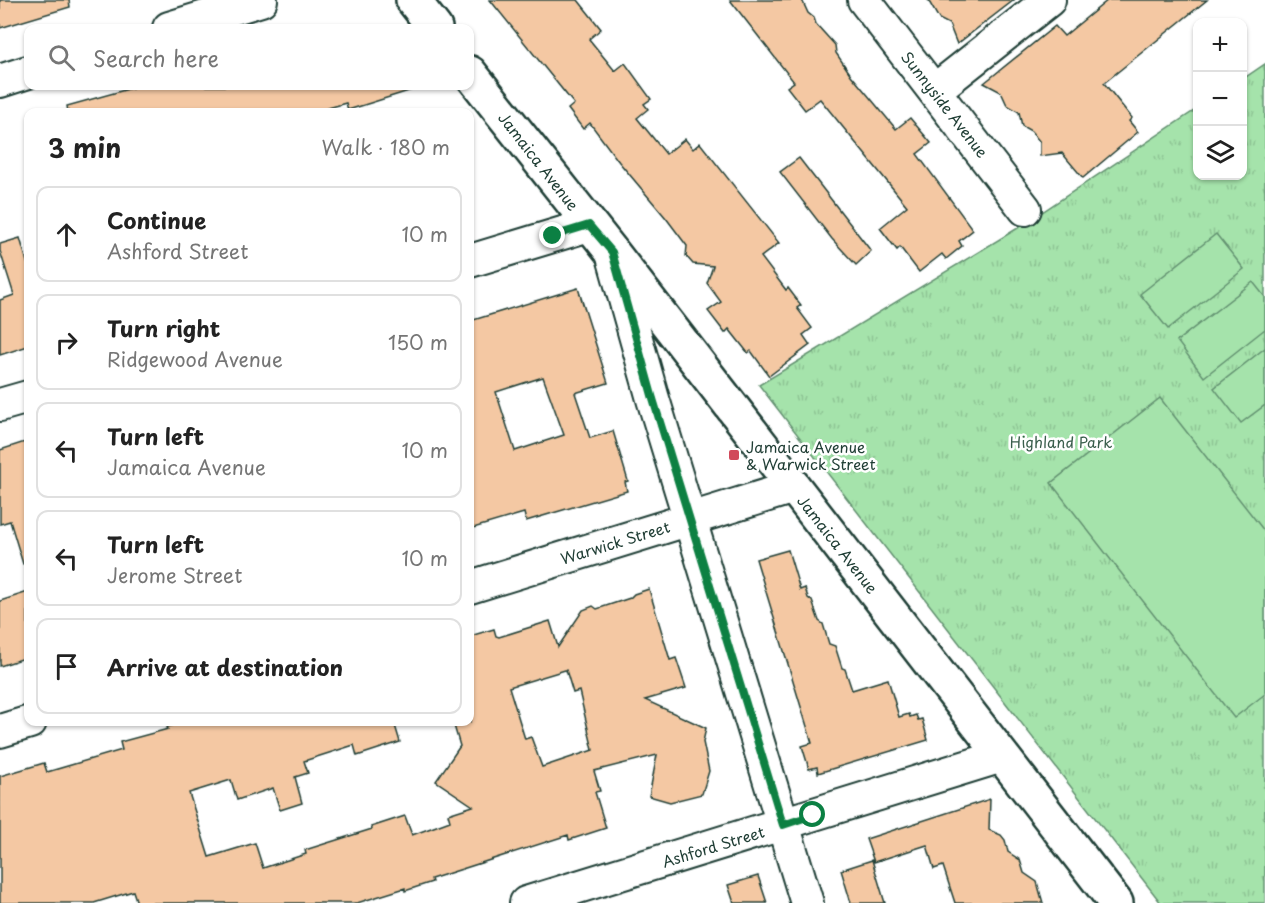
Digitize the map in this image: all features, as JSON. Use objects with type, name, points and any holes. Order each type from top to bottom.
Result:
[{"type":"main road","points":[[413,0],[432,24]]},
{"type":"main road","name":"Jamaica Avenue","points":[[474,78],[612,252],[1116,903]]},
{"type":"street","points":[[182,24],[261,0]]},
{"type":"street","name":"Sunnyside Avenue","points":[[864,0],[1025,209]]},
{"type":"street","points":[[934,90],[1049,0]]},
{"type":"street","points":[[0,81],[24,73]]},
{"type":"street","points":[[474,260],[589,225]]},
{"type":"street","points":[[612,252],[689,519],[807,903]]},
{"type":"street","points":[[0,405],[24,398]]},
{"type":"street","name":"Warwick Street","points":[[474,586],[794,487]]},
{"type":"street","points":[[0,731],[24,724]]},
{"type":"street","name":"Ashford Street","points":[[526,903],[1002,756]]},
{"type":"green space","name":"Highland Park","points":[[1265,64],[1265,903],[1161,903],[759,385],[1018,228],[1193,112],[1193,180],[1247,180],[1247,76]]},
{"type":"green space","points":[[1216,234],[1244,269],[1168,329],[1140,294]]},
{"type":"green space","points":[[1253,282],[1265,297],[1265,329],[1204,377],[1177,341]]},
{"type":"green space","points":[[1265,348],[1265,405],[1241,423],[1214,388]]},
{"type":"green space","points":[[1160,398],[1265,532],[1265,694],[1234,718],[1051,483]]},
{"type":"building","points":[[0,0],[69,0],[70,7],[0,28]]},
{"type":"building","points":[[490,0],[578,0],[601,29],[589,39],[615,71],[625,63],[651,99],[644,104],[648,109],[637,118],[666,154],[685,139],[693,149],[700,143],[779,243],[761,257],[786,290],[788,288],[801,305],[797,308],[812,328],[803,335],[810,345],[769,376],[751,351],[748,353],[729,329],[725,333],[708,311],[721,302],[707,283],[713,266],[693,264],[686,256],[687,246],[666,218],[590,123],[583,129],[568,109],[574,104]]},
{"type":"building","points":[[730,0],[802,0],[816,24],[835,45],[836,53],[851,75],[896,129],[910,118],[931,143],[917,154],[973,230],[959,241],[962,246],[946,259],[942,254],[919,272],[900,247],[897,250],[880,228],[907,206],[820,99],[805,110],[787,87],[794,82]]},
{"type":"building","points":[[928,0],[1014,0],[957,44],[949,24],[939,19]]},
{"type":"building","points":[[1108,0],[1207,0],[1104,83],[1132,118],[1129,121],[1138,132],[1083,178],[1062,153],[1040,156],[1040,142],[1031,131],[1022,126],[1019,112],[1007,105],[1001,92],[984,83],[1055,26],[1064,36]]},
{"type":"building","points":[[125,90],[412,90],[354,108],[347,108],[346,103],[328,108],[67,108],[67,106]]},
{"type":"building","points":[[799,158],[871,251],[856,265],[832,239],[780,172]]},
{"type":"building","points":[[20,238],[24,252],[24,347],[0,355],[0,300],[14,295],[0,251],[0,244]]},
{"type":"building","points":[[578,288],[608,383],[575,393],[590,438],[613,431],[628,481],[625,482],[627,491],[526,521],[524,513],[474,528],[474,320]],"holes":[[[543,377],[564,435],[515,451],[496,392]]]},
{"type":"building","points":[[24,442],[24,564],[10,521],[0,524],[0,450]]},
{"type":"building","points":[[788,550],[800,590],[805,588],[808,598],[812,601],[829,644],[835,646],[852,690],[888,679],[899,717],[909,714],[910,717],[916,715],[918,720],[922,719],[928,740],[818,773],[817,767],[809,769],[802,746],[812,743],[756,559]]},
{"type":"building","points":[[649,589],[670,660],[676,658],[686,688],[645,700],[706,728],[703,742],[709,771],[702,794],[670,802],[649,796],[657,755],[594,771],[600,791],[595,792],[606,828],[569,840],[568,835],[431,879],[432,882],[405,891],[405,888],[357,903],[137,903],[133,891],[94,903],[0,903],[0,776],[44,763],[47,772],[122,750],[120,742],[168,729],[167,727],[171,726],[395,726],[400,742],[357,756],[354,745],[304,761],[308,773],[295,777],[302,803],[280,810],[273,788],[237,800],[231,780],[189,793],[209,857],[255,843],[263,868],[306,854],[305,850],[405,816],[412,835],[450,821],[448,814],[473,806],[436,781],[460,746],[454,726],[474,726],[474,635],[494,629],[496,636],[499,637],[550,621],[558,647],[583,610],[593,606],[597,609],[630,598],[634,594]],"holes":[[[566,670],[573,693],[579,691],[593,750],[542,767],[531,737],[525,739],[509,687]]]},
{"type":"building","points":[[24,593],[24,658],[0,666],[0,601]]},
{"type":"building","points":[[990,799],[989,830],[1001,835],[1008,852],[1020,860],[1024,873],[1037,882],[1043,903],[955,903],[943,866],[934,869],[927,845],[874,862],[866,839]]},
{"type":"building","points":[[872,860],[885,903],[851,903],[841,870]]},
{"type":"building","points":[[758,876],[767,903],[734,903],[728,885]]},
{"type":"place","name":"Jamaica Avenue & Warwick Street","points":[[734,455]]},
{"type":"route","points":[[553,236],[589,225],[612,252],[653,399],[783,825],[813,815]]}]
